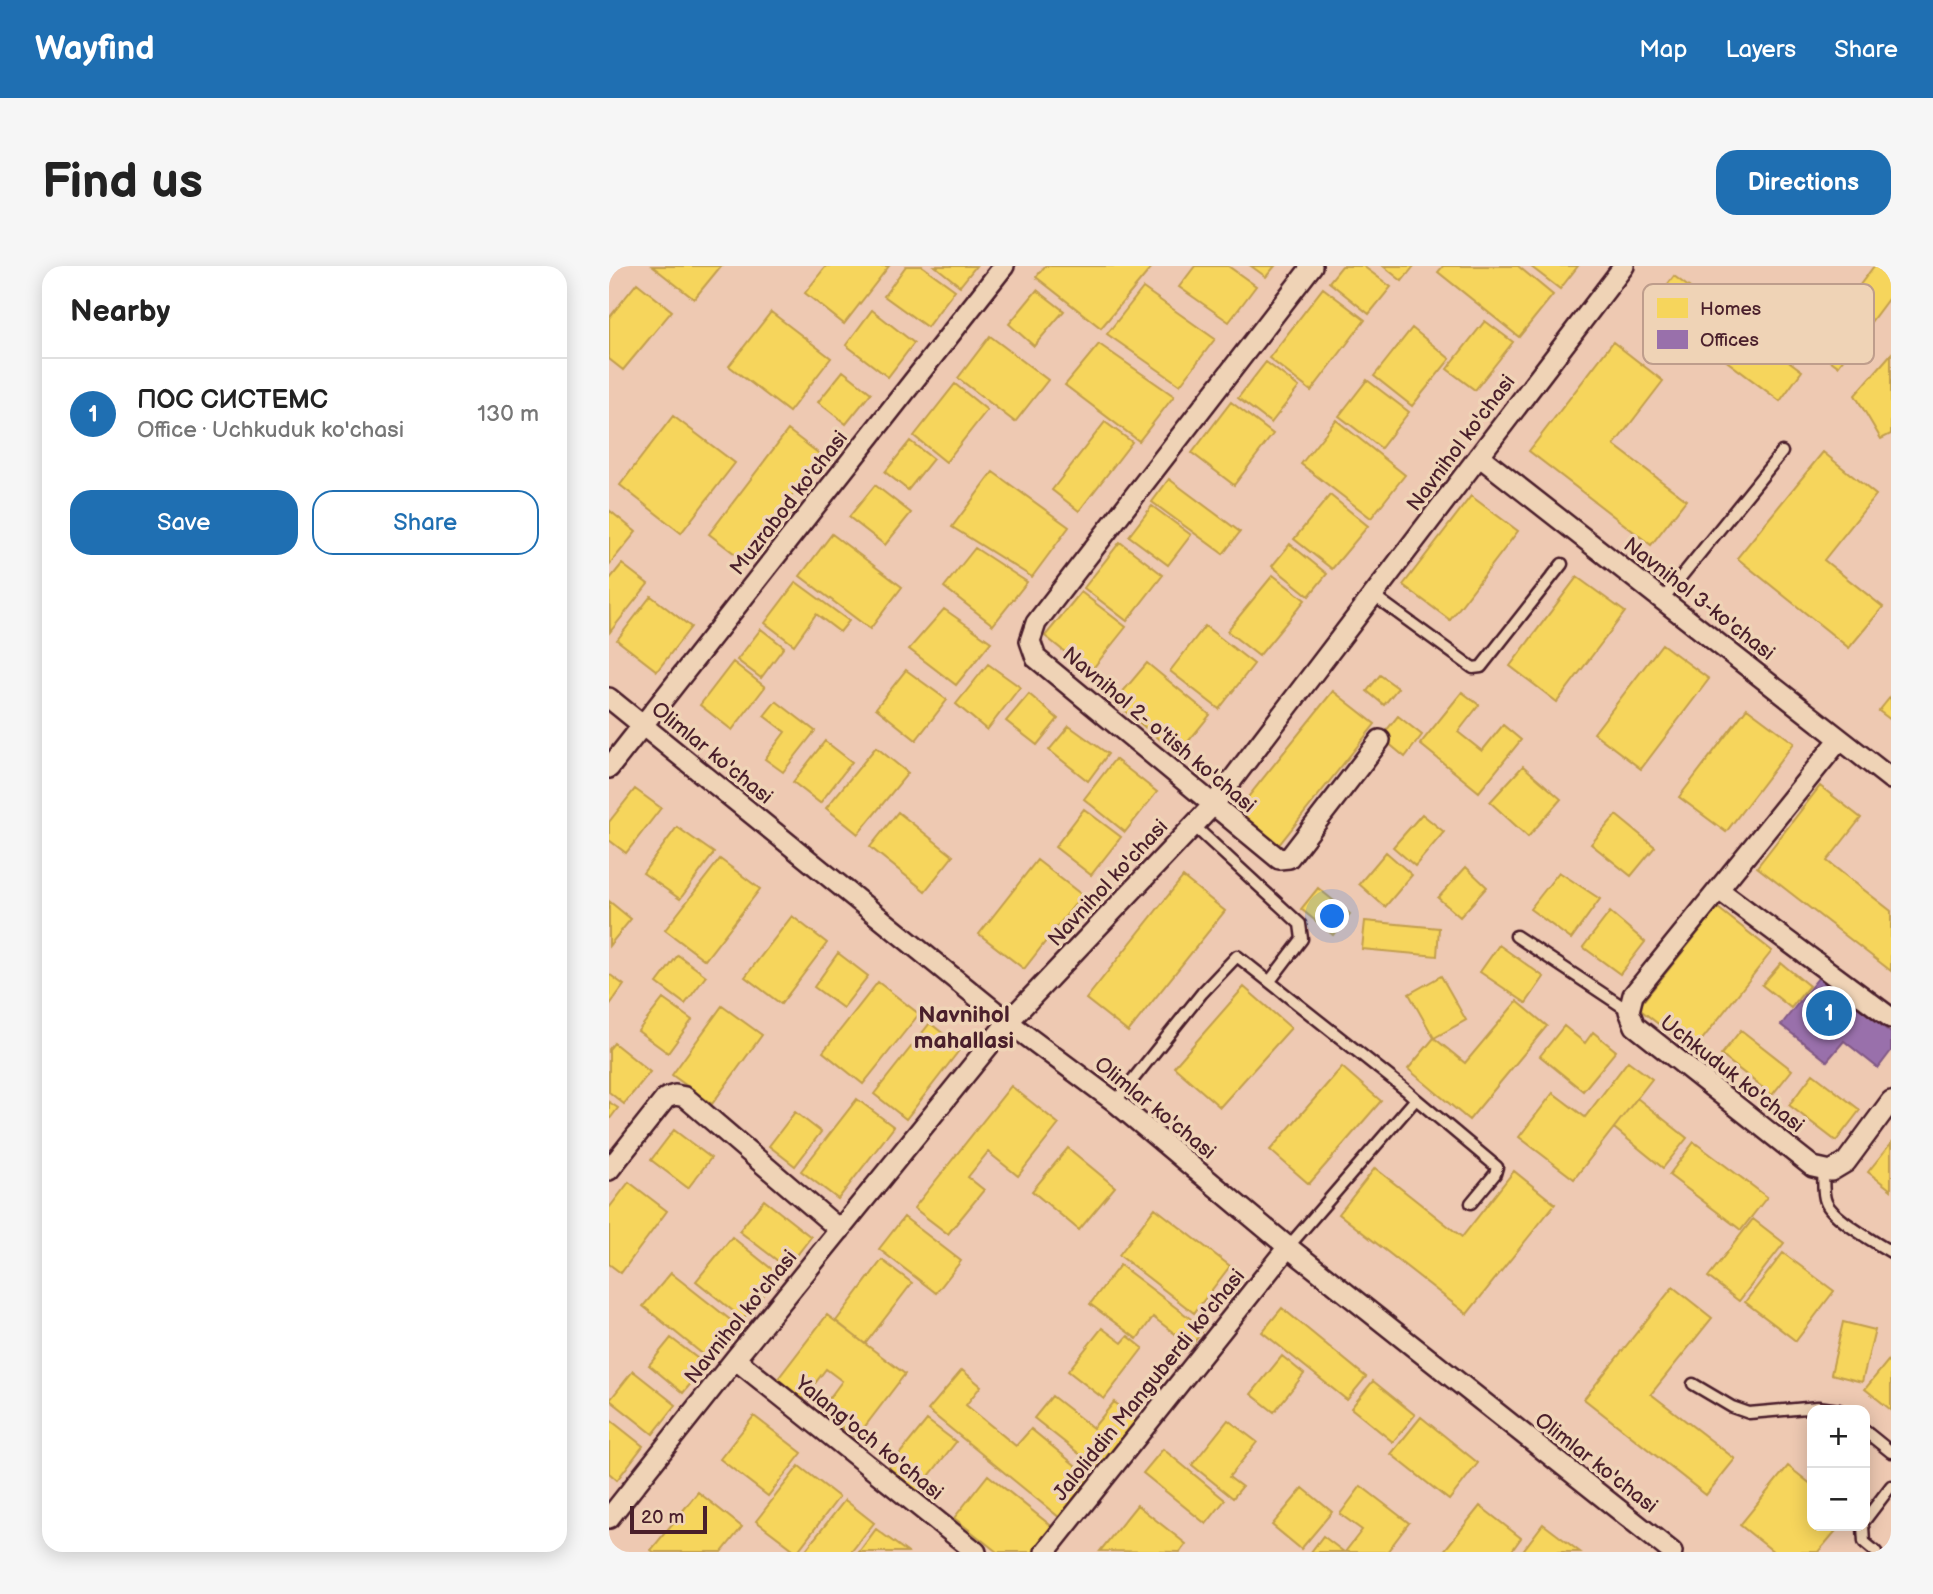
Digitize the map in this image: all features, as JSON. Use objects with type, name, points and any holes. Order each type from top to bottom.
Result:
[{"type":"street","name":"Muzrabod ko'chasi","points":[[609,768],[1004,266]]},
{"type":"street","name":"Navnihol 2- o'tish ko'chasi","points":[[1312,266],[1036,623],[1030,641],[1036,658],[1279,859],[1289,858],[1380,740]]},
{"type":"street","name":"Navnihol ko'chasi","points":[[609,1518],[1008,1022],[1213,805],[1624,266]]},
{"type":"street","name":"Navnihol 3-ko'chasi","points":[[1479,456],[1891,779]]},
{"type":"street","name":"Olimlar ko'chasi","points":[[609,698],[1008,1022],[1115,1102],[1288,1247],[1672,1552]]},
{"type":"street","points":[[1629,1011],[1633,995],[1840,739]]},
{"type":"street","points":[[1719,890],[1891,1018]]},
{"type":"street","name":"Uchkuduk ko'chasi","points":[[1629,1011],[1635,1026],[1813,1167],[1823,1169]]},
{"type":"street","points":[[609,1170],[666,1098],[675,1095],[685,1097],[840,1230]]},
{"type":"street","points":[[1823,1169],[1831,1171],[1846,1162],[1891,1101]]},
{"type":"street","name":"Jaloliddin Manguberdi ko'chasi","points":[[1045,1552],[1288,1247]]},
{"type":"street","name":"Yalang'och ko'chasi","points":[[735,1359],[976,1552]]},
{"type":"lane","points":[[1663,599],[1782,452]]},
{"type":"lane","points":[[1373,595],[1473,668],[1481,667],[1562,564]]},
{"type":"lane","points":[[1193,825],[1300,924],[1302,939],[1270,981]]},
{"type":"lane","points":[[1516,936],[1629,1011]]},
{"type":"lane","points":[[1115,1102],[1202,993],[1237,956],[1497,1167],[1495,1174],[1471,1203]]},
{"type":"lane","points":[[1288,1247],[1416,1099]]},
{"type":"lane","points":[[1823,1169],[1826,1202],[1835,1213],[1862,1235],[1891,1252]]},
{"type":"lane","points":[[1693,1384],[1732,1407],[1749,1413],[1807,1408]]},
{"type":"lane","points":[[1870,1435],[1891,1452]]},
{"type":"lane","points":[[1870,1513],[1891,1486]]},
{"type":"lane","points":[[1863,1531],[1864,1542],[1877,1552]]},
{"type":"building: Homes","points":[[652,266],[721,266],[694,299]]},
{"type":"building: Homes","points":[[826,266],[889,266],[844,324],[805,293]]},
{"type":"building: Homes","points":[[906,266],[922,266],[955,290],[927,327],[884,296]]},
{"type":"building: Homes","points":[[935,266],[976,266],[960,286]]},
{"type":"building: Homes","points":[[1045,266],[1152,267],[1101,328],[1036,277]]},
{"type":"building: Homes","points":[[1195,266],[1228,266],[1256,286],[1229,322],[1179,287]]},
{"type":"building: Homes","points":[[1251,266],[1275,266],[1266,277]]},
{"type":"building: Homes","points":[[1342,266],[1363,266],[1391,287],[1369,314],[1329,282]]},
{"type":"building: Homes","points":[[1383,266],[1414,266],[1402,281]]},
{"type":"building: Homes","points":[[1443,266],[1518,266],[1553,295],[1519,337],[1438,272]]},
{"type":"building: Homes","points":[[1530,266],[1578,266],[1560,289]]},
{"type":"building: Homes","points":[[1874,266],[1891,266],[1891,295],[1874,318],[1874,284],[1861,284]]},
{"type":"building: Homes","points":[[1674,276],[1685,284],[1668,284]]},
{"type":"building: Homes","points":[[637,283],[672,311],[623,370],[609,359],[609,318]]},
{"type":"building: Homes","points":[[1143,288],[1215,339],[1180,385],[1107,334]]},
{"type":"building: Homes","points":[[1323,288],[1365,320],[1311,391],[1269,358]]},
{"type":"building: Homes","points":[[1037,290],[1064,311],[1034,346],[1009,324]]},
{"type":"building: Homes","points":[[872,310],[914,343],[888,377],[846,345]]},
{"type":"building: Homes","points":[[771,312],[831,358],[789,412],[729,366]]},
{"type":"building: Homes","points":[[1485,321],[1513,342],[1475,390],[1447,369]]},
{"type":"building: Homes","points":[[1412,328],[1450,359],[1412,406],[1374,376]]},
{"type":"building: Homes","points":[[990,336],[1048,380],[1015,422],[958,378]]},
{"type":"building: Homes","points":[[1613,342],[1663,381],[1614,445],[1686,500],[1651,545],[1529,451]]},
{"type":"building: Homes","points":[[1099,344],[1174,396],[1139,441],[1065,385]]},
{"type":"building: Homes","points":[[1891,354],[1891,434],[1881,439],[1855,395]]},
{"type":"building: Homes","points":[[1266,362],[1299,387],[1271,423],[1238,398]]},
{"type":"building: Homes","points":[[1731,364],[1793,364],[1802,371],[1780,401]]},
{"type":"building: Homes","points":[[843,371],[871,393],[846,424],[818,402]]},
{"type":"building: Homes","points":[[1367,380],[1409,412],[1381,448],[1339,416]]},
{"type":"building: Homes","points":[[955,384],[987,410],[946,462],[914,436]]},
{"type":"building: Homes","points":[[1231,402],[1273,434],[1234,485],[1192,453]]},
{"type":"building: Homes","points":[[673,416],[735,463],[681,533],[620,485]]},
{"type":"building: Homes","points":[[1336,420],[1405,475],[1371,518],[1301,464]]},
{"type":"building: Homes","points":[[1105,422],[1132,442],[1079,511],[1052,490]]},
{"type":"building: Homes","points":[[788,430],[822,456],[743,560],[709,534]]},
{"type":"building: Homes","points":[[910,441],[933,459],[908,490],[885,472]]},
{"type":"building: Homes","points":[[1823,452],[1876,495],[1824,560],[1883,607],[1849,648],[1737,558]]},
{"type":"building: Homes","points":[[993,472],[1069,527],[1032,577],[952,527]]},
{"type":"building: Homes","points":[[1169,479],[1240,532],[1223,554],[1152,502]]},
{"type":"building: Homes","points":[[875,485],[911,513],[885,545],[849,517]]},
{"type":"building: Homes","points":[[1330,495],[1368,526],[1332,569],[1294,539]]},
{"type":"building: Homes","points":[[1471,496],[1518,531],[1450,620],[1403,585]]},
{"type":"building: Homes","points":[[1152,506],[1191,535],[1168,565],[1129,536]]},
{"type":"building: Homes","points":[[609,510],[636,532],[609,565]]},
{"type":"building: Homes","points":[[832,534],[902,587],[870,629],[800,576]]},
{"type":"building: Homes","points":[[1120,542],[1163,575],[1127,621],[1084,588]]},
{"type":"building: Homes","points":[[1290,544],[1327,574],[1309,596],[1272,566]]},
{"type":"building: Homes","points":[[975,548],[1027,582],[993,625],[944,587]]},
{"type":"building: Homes","points":[[622,564],[648,584],[610,632],[609,580]]},
{"type":"building: Homes","points":[[1273,575],[1305,600],[1259,656],[1227,631]]},
{"type":"building: Homes","points":[[1577,577],[1625,612],[1557,702],[1510,666]]},
{"type":"building: Homes","points":[[796,582],[849,621],[840,632],[816,614],[794,645],[765,623]]},
{"type":"building: Homes","points":[[1081,592],[1126,627],[1090,672],[1045,636]]},
{"type":"building: Homes","points":[[651,596],[691,627],[657,671],[617,640]]},
{"type":"building: Homes","points":[[944,609],[991,642],[956,685],[909,649]]},
{"type":"building: Homes","points":[[1205,626],[1254,664],[1219,709],[1170,671]]},
{"type":"building: Homes","points":[[761,629],[784,647],[761,678],[737,660]]},
{"type":"building: Homes","points":[[1662,644],[1709,679],[1641,769],[1594,733]]},
{"type":"building: Homes","points":[[733,662],[765,687],[732,730],[700,705]]},
{"type":"building: Homes","points":[[1147,663],[1210,715],[1178,754],[1114,702]]},
{"type":"building: Homes","points":[[988,664],[1020,687],[987,730],[956,704]]},
{"type":"building: Homes","points":[[906,670],[947,700],[916,740],[876,708]]},
{"type":"building: Homes","points":[[1380,675],[1398,688],[1384,705],[1367,691]]},
{"type":"building: Homes","points":[[1333,691],[1375,724],[1278,846],[1236,812]]},
{"type":"building: Homes","points":[[1462,692],[1479,705],[1458,732],[1482,751],[1503,725],[1521,740],[1479,792],[1420,744]]},
{"type":"building: Homes","points":[[1029,694],[1058,719],[1037,745],[1006,721]]},
{"type":"building: Homes","points":[[1891,696],[1891,720],[1879,711]]},
{"type":"building: Homes","points":[[776,701],[815,731],[783,772],[765,759],[785,732],[764,716]]},
{"type":"building: Homes","points":[[1747,708],[1794,743],[1726,832],[1679,797]]},
{"type":"building: Homes","points":[[1398,716],[1422,735],[1405,757],[1381,737]]},
{"type":"building: Homes","points":[[1069,726],[1108,754],[1088,781],[1049,750]]},
{"type":"building: Homes","points":[[825,741],[852,762],[820,803],[793,782]]},
{"type":"building: Homes","points":[[876,747],[908,773],[858,834],[826,808]]},
{"type":"building: Homes","points":[[1115,759],[1157,792],[1125,832],[1084,799]]},
{"type":"building: Homes","points":[[1523,766],[1561,799],[1528,837],[1490,802]]},
{"type":"building: Homes","points":[[1820,786],[1861,818],[1827,861],[1891,911],[1891,971],[1757,867]]},
{"type":"building: Homes","points":[[635,789],[661,808],[626,853],[609,840],[609,822]]},
{"type":"building: Homes","points":[[1084,809],[1121,837],[1091,875],[1055,847]]},
{"type":"building: Homes","points":[[898,812],[953,856],[925,891],[870,847]]},
{"type":"building: Homes","points":[[1422,814],[1444,832],[1415,866],[1393,847]]},
{"type":"building: Homes","points":[[1616,815],[1655,847],[1631,876],[1591,844]]},
{"type":"building: Homes","points":[[677,827],[714,853],[680,899],[643,873]]},
{"type":"building: Homes","points":[[1386,852],[1412,875],[1385,907],[1359,884]]},
{"type":"building: Homes","points":[[720,859],[760,889],[705,960],[665,930]]},
{"type":"building: Homes","points":[[1037,860],[1082,895],[1024,969],[979,934]]},
{"type":"building: Homes","points":[[1466,867],[1487,887],[1460,917],[1438,898]]},
{"type":"building: Homes","points":[[1559,872],[1600,899],[1571,939],[1530,909]]},
{"type":"building: Homes","points":[[1183,877],[1225,911],[1128,1032],[1086,999]]},
{"type":"building: Homes","points":[[1318,888],[1350,914],[1333,935],[1301,909]]},
{"type":"building: Homes","points":[[609,901],[631,919],[609,946]]},
{"type":"building: Homes","points":[[1718,908],[1772,951],[1693,1051],[1638,1008]]},
{"type":"building: Homes","points":[[1610,912],[1645,942],[1620,974],[1583,947]]},
{"type":"building: Homes","points":[[792,916],[827,943],[781,1004],[745,977]]},
{"type":"building: Homes","points":[[1365,921],[1439,928],[1437,956],[1362,949]]},
{"type":"building: Homes","points":[[1499,945],[1544,977],[1526,1003],[1480,972]]},
{"type":"building: Homes","points":[[838,953],[868,976],[843,1008],[814,987]]},
{"type":"building: Homes","points":[[678,955],[706,976],[685,1004],[657,983]]},
{"type":"building: Homes","points":[[1781,963],[1809,986],[1791,1008],[1762,985]]},
{"type":"building: Homes","points":[[609,974],[624,985],[609,1006]]},
{"type":"building: Homes","points":[[1441,976],[1466,1020],[1434,1038],[1409,994]]},
{"type":"building: Homes","points":[[878,982],[919,1014],[863,1084],[823,1052]]},
{"type":"building: Homes","points":[[1244,987],[1291,1028],[1220,1107],[1174,1067]]},
{"type":"building: Homes","points":[[663,999],[692,1020],[668,1053],[638,1031]]},
{"type":"building: Homes","points":[[1517,1001],[1547,1026],[1469,1120],[1408,1069],[1434,1038],[1465,1063]]},
{"type":"building: Homes","points":[[722,1006],[762,1035],[712,1104],[672,1075]]},
{"type":"building: Homes","points":[[930,1023],[961,1048],[906,1119],[874,1094]]},
{"type":"building: Homes","points":[[1564,1026],[1585,1043],[1593,1032],[1616,1051],[1583,1091],[1540,1056]]},
{"type":"building: Homes","points":[[1741,1030],[1792,1070],[1772,1095],[1721,1055]]},
{"type":"building: Homes","points":[[614,1043],[650,1072],[624,1104],[609,1092],[609,1049]]},
{"type":"building: Homes","points":[[1628,1061],[1652,1079],[1574,1179],[1519,1137],[1553,1093],[1585,1117]]},
{"type":"building: Homes","points":[[1342,1067],[1381,1101],[1309,1184],[1270,1150]]},
{"type":"building: Homes","points":[[1813,1074],[1860,1110],[1836,1141],[1789,1105]]},
{"type":"building: Homes","points":[[1011,1086],[1059,1124],[1018,1176],[988,1152],[968,1177],[984,1190],[948,1234],[914,1208]]},
{"type":"building: Homes","points":[[1637,1098],[1687,1138],[1663,1168],[1614,1128]]},
{"type":"building: Homes","points":[[857,1099],[894,1127],[838,1199],[801,1171]]},
{"type":"building: Homes","points":[[609,1102],[618,1108],[609,1120]]},
{"type":"building: Homes","points":[[795,1112],[821,1132],[795,1166],[769,1146]]},
{"type":"building: Homes","points":[[674,1130],[711,1158],[688,1188],[651,1160]]},
{"type":"building: Homes","points":[[1694,1142],[1767,1197],[1741,1230],[1669,1175]]},
{"type":"building: Homes","points":[[1891,1143],[1891,1190],[1868,1172]]},
{"type":"building: Homes","points":[[1068,1148],[1115,1187],[1079,1230],[1032,1191]]},
{"type":"building: Homes","points":[[1375,1168],[1462,1237],[1514,1171],[1555,1204],[1467,1314],[1339,1214]]},
{"type":"building: Homes","points":[[629,1182],[667,1211],[621,1273],[609,1264],[609,1208]]},
{"type":"building: Homes","points":[[764,1200],[811,1237],[787,1268],[739,1231]]},
{"type":"building: Homes","points":[[1155,1208],[1230,1266],[1194,1313],[1119,1255]]},
{"type":"building: Homes","points":[[904,1217],[961,1261],[936,1293],[879,1249]]},
{"type":"building: Homes","points":[[1753,1219],[1784,1243],[1739,1301],[1708,1277]]},
{"type":"building: Homes","points":[[732,1237],[779,1275],[743,1319],[696,1281]]},
{"type":"building: Homes","points":[[1783,1253],[1834,1291],[1796,1341],[1745,1302]]},
{"type":"building: Homes","points":[[882,1260],[912,1283],[865,1344],[836,1321]]},
{"type":"building: Homes","points":[[1120,1265],[1204,1329],[1191,1346],[1153,1317],[1137,1339],[1090,1304]]},
{"type":"building: Homes","points":[[671,1273],[738,1326],[710,1360],[643,1306]]},
{"type":"building: Homes","points":[[1673,1287],[1712,1318],[1651,1394],[1735,1459],[1706,1495],[1584,1399]]},
{"type":"building: Homes","points":[[1282,1308],[1366,1377],[1347,1400],[1262,1332]]},
{"type":"building: Homes","points":[[827,1315],[905,1374],[856,1438],[820,1411],[842,1381],[826,1369],[803,1399],[777,1380]]},
{"type":"building: Homes","points":[[1843,1322],[1875,1330],[1862,1382],[1831,1374]]},
{"type":"building: Homes","points":[[1102,1328],[1122,1343],[1128,1336],[1143,1348],[1104,1399],[1068,1371]]},
{"type":"building: Homes","points":[[671,1338],[706,1365],[683,1393],[649,1365]]},
{"type":"building: Homes","points":[[1282,1356],[1304,1374],[1274,1412],[1251,1394]]},
{"type":"building: Homes","points":[[1891,1357],[1891,1410],[1865,1389]]},
{"type":"building: Homes","points":[[962,1370],[981,1386],[966,1405],[1016,1446],[1031,1429],[1092,1479],[1060,1518],[928,1410]]},
{"type":"building: Homes","points":[[633,1371],[676,1405],[653,1434],[610,1400]]},
{"type":"building: Homes","points":[[1373,1381],[1415,1415],[1393,1442],[1351,1408]]},
{"type":"building: Homes","points":[[1052,1396],[1093,1428],[1114,1402],[1140,1422],[1101,1471],[1034,1418]]},
{"type":"building: Homes","points":[[754,1416],[802,1453],[768,1496],[720,1459]]},
{"type":"building: Homes","points":[[1421,1417],[1478,1463],[1449,1500],[1391,1454]]},
{"type":"building: Homes","points":[[609,1419],[643,1446],[617,1480],[609,1473]]},
{"type":"building: Homes","points":[[927,1420],[956,1442],[917,1491],[888,1468]]},
{"type":"building: Homes","points":[[1228,1420],[1257,1442],[1229,1477],[1242,1487],[1233,1498],[1192,1465]]},
{"type":"building: Homes","points":[[1163,1449],[1225,1500],[1206,1524],[1143,1473]]},
{"type":"building: Homes","points":[[799,1466],[839,1497],[797,1552],[756,1521]]},
{"type":"building: Homes","points":[[1788,1466],[1807,1481],[1807,1531],[1836,1531],[1818,1552],[1774,1552],[1740,1525]]},
{"type":"building: Homes","points":[[988,1475],[1055,1529],[1037,1552],[997,1552],[954,1518]]},
{"type":"building: Homes","points":[[1361,1486],[1409,1523],[1387,1552],[1345,1552],[1362,1530],[1340,1514]]},
{"type":"building: Homes","points":[[1303,1488],[1332,1512],[1301,1549],[1272,1525]]},
{"type":"building: Homes","points":[[698,1492],[742,1527],[722,1552],[651,1550]]},
{"type":"building: Homes","points":[[845,1500],[874,1523],[851,1552],[804,1552]]},
{"type":"building: Homes","points":[[1137,1505],[1186,1544],[1180,1552],[1100,1551]]},
{"type":"building: Homes","points":[[1480,1506],[1521,1538],[1511,1552],[1443,1552]]},
{"type":"building: Homes","points":[[1543,1524],[1580,1552],[1522,1552]]},
{"type":"building: Homes","points":[[876,1529],[907,1552],[859,1552]]},
{"type":"building: Homes","points":[[1323,1536],[1344,1552],[1311,1552]]},
{"type":"building: Offices","points":[[1819,977],[1891,1033],[1891,1051],[1878,1068],[1844,1041],[1827,1061],[1781,1025]]},
{"type":"place","name":"ПОС СИСТЕМС","points":[[1829,1013]]},
{"type":"district","name":"Navnihol mahallasi","points":[[964,1028]]}]
